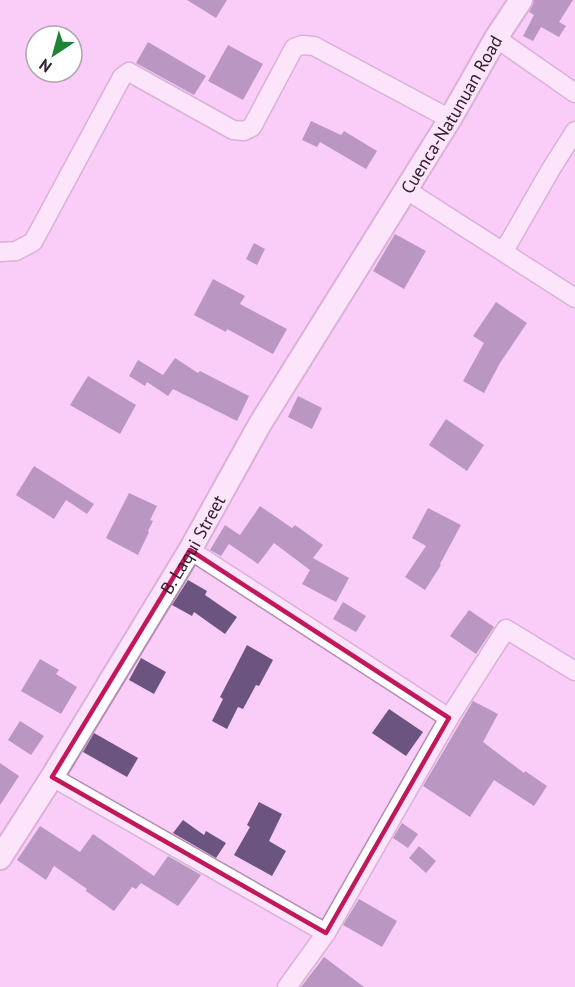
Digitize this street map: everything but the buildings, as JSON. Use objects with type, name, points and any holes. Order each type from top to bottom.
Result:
[{"type":"main road","name":"Cuenca-Natunuan Road","points":[[380,229],[450,119],[496,38],[521,0]]},
{"type":"main road","name":"B. Laqui Street","points":[[0,858],[52,777],[189,550],[260,424],[380,229]]},
{"type":"street","points":[[496,38],[575,93]]},
{"type":"street","points":[[0,252],[16,251],[33,242],[122,77],[129,72],[233,130],[244,131],[252,127],[294,48],[302,45],[314,46],[450,119]]},
{"type":"street","points":[[504,251],[575,131]]},
{"type":"street","points":[[405,189],[574,295]]},
{"type":"street","points":[[189,550],[449,718]]},
{"type":"street","points":[[287,987],[326,933],[449,718],[506,629],[575,671]]},
{"type":"street","points":[[52,777],[326,933]]},
{"type":"highlighted area","points":[[190,550],[449,718],[326,933],[52,777]]}]
